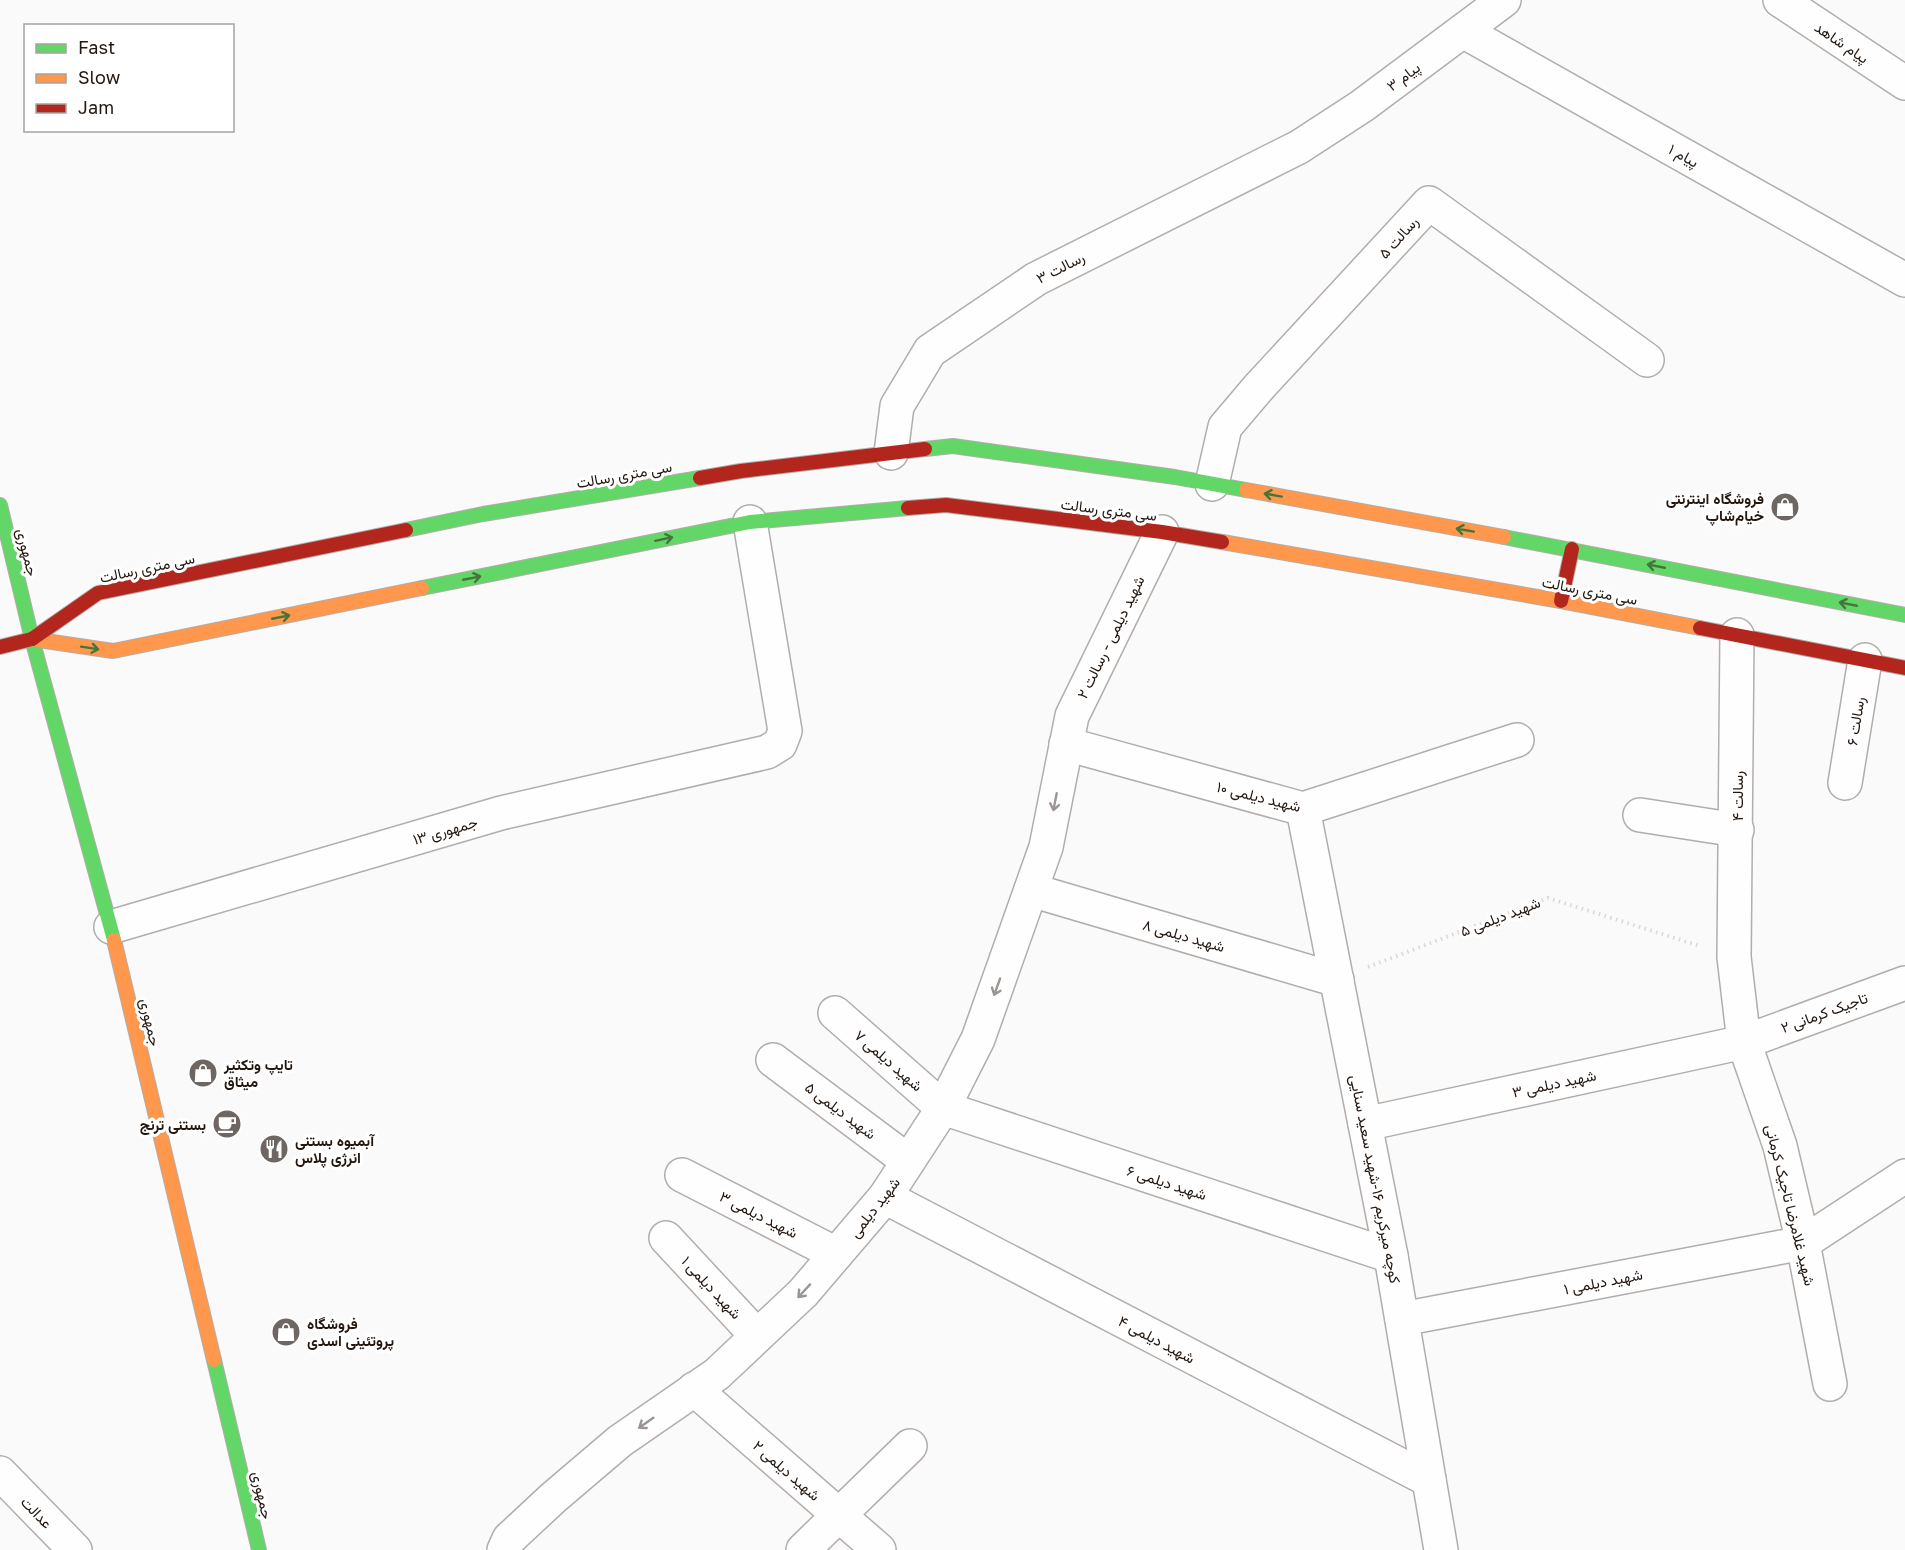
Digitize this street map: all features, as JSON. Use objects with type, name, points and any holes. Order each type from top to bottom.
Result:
[{"type":"main road","name":"سی متری رسالت","points":[[32,639],[98,593],[483,514],[741,471],[953,446],[1175,477],[1572,549],[1905,615]]},
{"type":"main road","name":"جمهوری","points":[[0,505],[32,639],[111,927],[259,1550]]},
{"type":"main road","name":"سی متری رسالت","points":[[32,639],[113,651],[750,522],[946,505],[1162,532],[1561,601],[1905,668]]},
{"type":"main road","points":[[1561,601],[1572,549]]},
{"type":"main road","points":[[0,647],[32,639]]},
{"type":"street","name":"۳ پیام","points":[[1299,147],[1362,106],[1504,0]]},
{"type":"street","name":"پیام شاهد","points":[[1780,0],[1905,83]]},
{"type":"street","name":"۱ پیام","points":[[1463,31],[1905,280]]},
{"type":"street","name":"۳ رسالت","points":[[891,453],[897,406],[930,351],[1036,279],[1299,147]]},
{"type":"street","name":"۵ رسالت","points":[[1212,484],[1226,427],[1259,387],[1429,203],[1647,360]]},
{"type":"street","name":"۱۳ جمهوری","points":[[111,927],[501,813],[767,752],[780,744],[785,731],[750,522]]},
{"type":"street","name":"شهید دیلمی - رسالت ۲","points":[[1066,744],[1072,716],[1162,532]]},
{"type":"street","name":"۴ رسالت","points":[[1734,957],[1737,830],[1737,635]]},
{"type":"street","name":"۶ رسالت","points":[[1845,783],[1865,660]]},
{"type":"street","name":"۱۰ شهید دیلمی","points":[[1066,744],[1303,809],[1518,740]]},
{"type":"street","name":"شهید دیلمی","points":[[504,1550],[509,1539],[620,1441],[717,1374],[803,1293],[885,1197],[943,1108],[978,1039],[1046,847],[1066,744]]},
{"type":"street","name":"کوچه میرکریم ۱۶-شهید سعید سنایی","points":[[1303,809],[1391,1256],[1441,1550]]},
{"type":"street","points":[[1640,815],[1737,830]]},
{"type":"street","name":"۸ شهید دیلمی","points":[[1031,890],[1337,980]]},
{"type":"street","name":"شهید غلامرضا تاجیک کرمانی","points":[[1734,957],[1744,1042],[1780,1146],[1803,1243],[1830,1384]]},
{"type":"street","name":"تاجیک کرمانی ۲","points":[[1744,1042],[1905,983]]},
{"type":"street","name":"۷ شهید دیلمی","points":[[835,1013],[943,1108]]},
{"type":"street","name":"شهید دیلمی ۳","points":[[1365,1124],[1744,1042]]},
{"type":"street","name":"۵ شهید دیلمی","points":[[773,1060],[908,1161]]},
{"type":"street","name":"۶ شهید دیلمی","points":[[943,1108],[1391,1256]]},
{"type":"street","name":"۳ شهید دیلمی","points":[[682,1175],[836,1254]]},
{"type":"street","points":[[1803,1243],[1905,1176]]},
{"type":"street","name":"۴ شهید دیلمی","points":[[885,1197],[1429,1480]]},
{"type":"street","name":"۱ شهید دیلمی","points":[[666,1238],[757,1336]]},
{"type":"street","name":"شهید دیلمی ۱","points":[[1402,1319],[1803,1243]]},
{"type":"street","name":"۲ شهید دیلمی","points":[[694,1389],[879,1550]]},
{"type":"street","points":[[803,1550],[910,1446]]},
{"type":"street","name":"عدالت","points":[[0,1473],[72,1549]]},
{"type":"path","name":"شهید دیلمی ۵","points":[[1337,980],[1548,898],[1734,957]]},
{"type":"traffic: fast","points":[[925,449],[953,446],[1175,477],[1246,490]]},
{"type":"traffic: fast","points":[[406,530],[483,514],[700,478]]},
{"type":"traffic: fast","points":[[0,505],[32,639],[114,940]]},
{"type":"traffic: fast","points":[[422,588],[750,522],[908,508]]},
{"type":"traffic: fast","points":[[1504,537],[1905,615]]},
{"type":"traffic: fast","points":[[214,1360],[259,1550]]},
{"type":"traffic: slow","points":[[1246,490],[1504,537]]},
{"type":"traffic: slow","points":[[1222,542],[1561,601],[1700,628]]},
{"type":"traffic: slow","points":[[32,639],[113,651],[422,588]]},
{"type":"traffic: slow","points":[[114,940],[214,1360]]},
{"type":"traffic: jam","points":[[700,478],[925,449]]},
{"type":"traffic: jam","points":[[908,508],[946,505],[1162,532],[1222,542]]},
{"type":"traffic: jam","points":[[32,639],[98,593],[406,530]]},
{"type":"traffic: jam","points":[[1561,601],[1572,549]]},
{"type":"traffic: jam","points":[[1700,628],[1905,668]]},
{"type":"traffic: jam","points":[[0,647],[32,639]]},
{"type":"place","name":"فروشگاه اینترنتی خیام‌شاپ","points":[[1785,507]]},
{"type":"place","name":"تایپ وتکثیر میثاق","points":[[203,1073]]},
{"type":"place","name":"بستنی ترنج","points":[[227,1124]]},
{"type":"place","name":"آبمیوه بستنی انرژی پلاس","points":[[274,1149]]},
{"type":"place","name":"فروشگاه پروتئینی اسدی","points":[[286,1332]]}]
